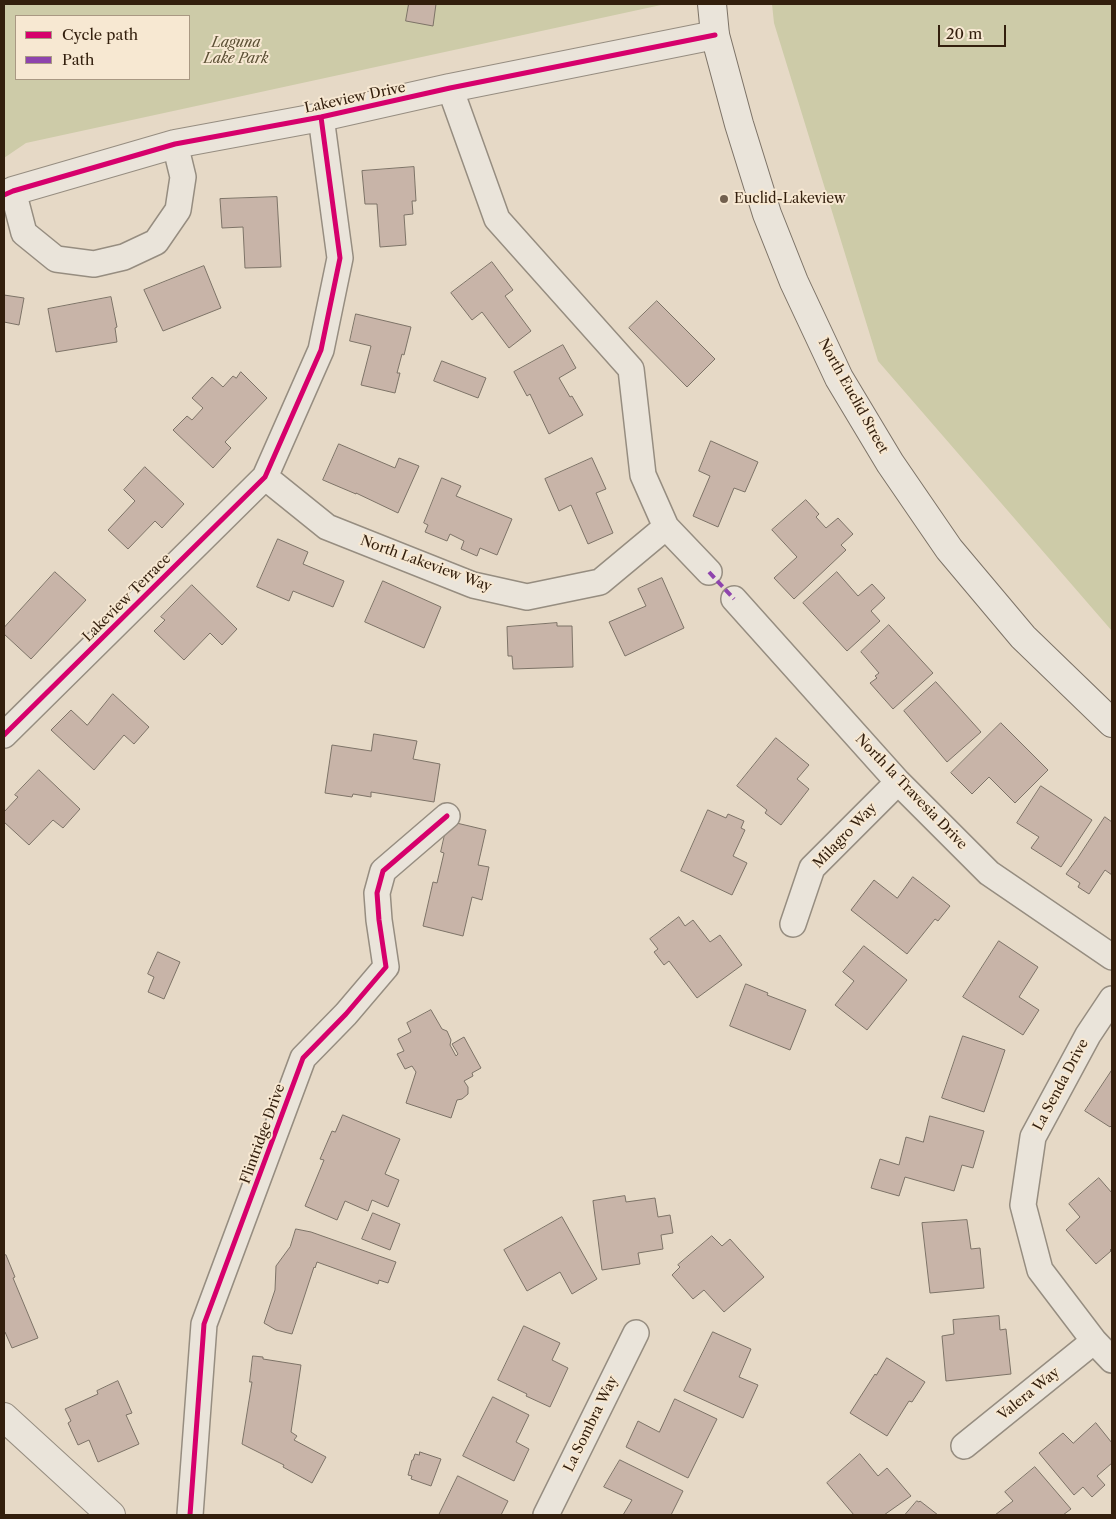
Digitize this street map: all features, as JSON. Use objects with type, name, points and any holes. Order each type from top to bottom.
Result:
[{"type":"street","name":"North Euclid Street","points":[[712,4],[715,35],[738,124],[767,214],[794,282],[839,378],[890,463],[949,549],[1023,637],[1112,723]]},
{"type":"street","name":"Lakeview Drive","points":[[8,193],[175,144],[321,117],[450,88],[715,35]]},
{"type":"street","points":[[450,88],[497,219],[631,369],[643,475],[666,527],[709,572]]},
{"type":"street","points":[[266,477],[321,350],[340,258],[321,117]]},
{"type":"street","points":[[8,193],[24,233],[56,259],[94,264],[124,257],[156,242],[178,210],[183,177],[175,144]]},
{"type":"street","name":"North Lakeview Way","points":[[266,477],[327,527],[474,585],[528,597],[600,582],[666,527]]},
{"type":"street","name":"Lakeview Terrace","points":[[4,735],[266,477]]},
{"type":"street","name":"North la Travesia Drive","points":[[734,599],[898,782],[990,872],[1112,957]]},
{"type":"street","name":"Milagro Way","points":[[793,924],[812,868],[898,782]]},
{"type":"street","name":"Flintridge Drive","points":[[190,1515],[204,1324],[303,1058],[346,1014],[386,967],[377,893],[383,871],[447,816]]},
{"type":"street","name":"La Senda Drive","points":[[1112,999],[1088,1035],[1033,1137],[1023,1205],[1040,1270],[1094,1341],[1112,1360]]},
{"type":"street","name":"La Sombra Way","points":[[546,1515],[636,1333]]},
{"type":"street","name":"Valera Way","points":[[964,1446],[1094,1341]]},
{"type":"street","points":[[4,1417],[111,1515]]},
{"type":"green space","name":"Laguna Lake Park","points":[[4,4],[661,4],[661,5],[26,143],[4,158]]},
{"type":"green space","points":[[772,4],[1112,4],[1112,631],[878,361],[774,23]]},
{"type":"building","points":[[409,4],[436,4],[433,26],[406,21]]},
{"type":"building","points":[[414,167],[416,201],[412,201],[413,214],[404,215],[406,245],[380,247],[377,204],[365,204],[362,171]]},
{"type":"building","points":[[277,197],[281,267],[245,268],[243,227],[222,228],[220,199]]},
{"type":"building","points":[[492,262],[513,290],[505,296],[531,331],[509,348],[482,312],[472,320],[451,293]]},
{"type":"building","points":[[204,266],[221,308],[163,331],[144,290]]},
{"type":"building","points":[[4,295],[24,298],[19,325],[4,322]]},
{"type":"building","points":[[111,297],[117,327],[115,328],[117,342],[56,352],[48,309]]},
{"type":"building","points":[[657,301],[715,359],[687,387],[629,328]]},
{"type":"building","points":[[356,314],[411,327],[397,373],[400,373],[395,393],[361,385],[371,346],[350,341]]},
{"type":"building","points":[[563,345],[576,368],[559,378],[583,415],[549,434],[530,394],[527,396],[514,372]]},
{"type":"building","points":[[442,361],[486,378],[478,398],[434,381]]},
{"type":"building","points":[[241,372],[267,398],[225,442],[231,448],[213,468],[173,430],[187,416],[192,420],[203,408],[192,398],[212,377],[223,387],[233,376],[236,378]]},
{"type":"building","points":[[711,441],[758,462],[745,492],[734,488],[718,527],[693,516],[710,476],[699,471]]},
{"type":"building","points":[[339,444],[395,468],[399,458],[419,466],[398,513],[323,480]]},
{"type":"building","points":[[592,458],[606,489],[596,493],[613,533],[588,544],[571,505],[559,511],[545,479]]},
{"type":"building","points":[[145,467],[184,504],[162,528],[155,521],[128,549],[108,530],[135,501],[124,490]]},
{"type":"building","points":[[442,478],[461,486],[456,496],[512,519],[497,555],[480,548],[477,556],[461,549],[464,541],[450,534],[447,541],[425,532],[428,525],[424,523]]},
{"type":"building","points":[[806,500],[819,514],[816,517],[826,528],[838,518],[853,534],[841,545],[846,550],[794,599],[774,578],[797,557],[772,530]]},
{"type":"building","points":[[278,539],[308,552],[303,564],[344,581],[333,607],[293,591],[289,601],[257,587]]},
{"type":"building","points":[[55,572],[86,600],[31,659],[4,634],[4,628]]},
{"type":"building","points":[[837,572],[858,596],[872,584],[885,598],[871,611],[880,621],[847,651],[803,603]]},
{"type":"building","points":[[662,578],[684,628],[625,656],[609,622],[646,606],[638,589]]},
{"type":"building","points":[[383,581],[441,607],[424,648],[365,622]]},
{"type":"building","points":[[192,585],[237,629],[222,645],[210,633],[184,660],[154,631],[165,620],[161,617]]},
{"type":"building","points":[[557,623],[557,626],[572,626],[573,667],[513,669],[512,656],[508,656],[507,627]]},
{"type":"building","points":[[889,625],[933,673],[893,709],[870,683],[877,678],[875,676],[879,673],[861,652]]},
{"type":"building","points":[[936,682],[981,732],[947,762],[904,711]]},
{"type":"building","points":[[113,694],[149,727],[134,744],[124,735],[94,770],[51,730],[71,710],[87,725]]},
{"type":"building","points":[[1001,723],[1048,770],[1015,803],[989,777],[972,794],[951,773]]},
{"type":"building","points":[[374,734],[417,741],[413,759],[440,764],[434,802],[371,792],[371,797],[353,794],[352,797],[325,793],[332,745],[371,751]]},
{"type":"building","points":[[776,738],[809,765],[797,779],[809,789],[781,825],[765,813],[767,810],[737,786]]},
{"type":"building","points":[[39,770],[80,809],[63,828],[53,820],[29,845],[4,822],[4,812],[18,797],[15,795]]},
{"type":"building","points":[[1041,786],[1092,820],[1061,867],[1031,848],[1039,837],[1017,823]]},
{"type":"building","points":[[708,810],[726,818],[728,814],[744,821],[741,828],[745,830],[733,856],[747,863],[732,895],[681,871]]},
{"type":"building","points":[[1105,817],[1112,822],[1112,875],[1105,870],[1089,894],[1078,887],[1080,883],[1066,874]]},
{"type":"building","points":[[448,821],[486,830],[478,865],[489,867],[482,900],[472,897],[463,936],[423,926],[433,882],[437,883],[444,853],[441,852]]},
{"type":"building","points":[[913,877],[950,906],[938,921],[935,919],[907,954],[851,910],[874,880],[897,898]]},
{"type":"building","points":[[679,917],[685,926],[693,920],[710,942],[720,935],[742,965],[697,998],[669,961],[664,965],[654,952],[658,949],[650,939]]},
{"type":"building","points":[[999,941],[1038,967],[1019,997],[1039,1010],[1023,1035],[963,997]]},
{"type":"building","points":[[864,946],[907,980],[867,1030],[835,1005],[854,981],[843,972]]},
{"type":"building","points":[[158,952],[180,962],[164,999],[148,992],[154,977],[148,974]]},
{"type":"building","points":[[746,984],[768,993],[767,995],[806,1010],[790,1050],[730,1026]]},
{"type":"building","points":[[431,1010],[442,1029],[447,1031],[451,1040],[450,1045],[456,1056],[458,1054],[452,1044],[464,1037],[481,1068],[464,1081],[468,1087],[468,1094],[462,1099],[457,1100],[451,1118],[406,1103],[416,1072],[412,1066],[405,1069],[397,1054],[404,1051],[398,1039],[411,1032],[407,1023]]},
{"type":"building","points":[[963,1036],[1005,1050],[984,1112],[942,1098]]},
{"type":"building","points":[[1112,1070],[1112,1125],[1110,1127],[1085,1111]]},
{"type":"building","points":[[343,1115],[400,1139],[385,1174],[399,1180],[388,1207],[372,1200],[368,1211],[345,1201],[337,1220],[305,1206],[324,1160],[320,1159],[332,1131],[335,1132]]},
{"type":"building","points":[[930,1116],[984,1131],[973,1168],[962,1165],[954,1191],[905,1177],[899,1196],[871,1188],[880,1159],[899,1165],[906,1137],[923,1142]]},
{"type":"building","points":[[1099,1178],[1112,1193],[1112,1248],[1096,1264],[1066,1230],[1080,1217],[1069,1204]]},
{"type":"building","points":[[625,1196],[626,1202],[655,1198],[658,1217],[670,1215],[673,1233],[661,1235],[663,1249],[638,1253],[640,1264],[602,1270],[593,1201]]},
{"type":"building","points":[[373,1213],[400,1224],[390,1250],[362,1239]]},
{"type":"building","points":[[562,1217],[597,1279],[572,1294],[560,1272],[527,1291],[504,1250]]},
{"type":"building","points":[[967,1220],[971,1249],[980,1248],[984,1288],[930,1293],[922,1223]]},
{"type":"building","points":[[296,1229],[311,1232],[396,1262],[388,1283],[379,1280],[378,1284],[317,1262],[292,1334],[276,1330],[264,1323],[275,1290],[276,1266],[290,1247]]},
{"type":"building","points":[[712,1236],[722,1246],[730,1239],[764,1277],[724,1312],[704,1290],[693,1299],[672,1275],[680,1267],[678,1265]]},
{"type":"building","points":[[6,1255],[15,1277],[13,1278],[38,1338],[12,1348],[4,1332],[4,1256]]},
{"type":"building","points":[[999,1316],[1000,1330],[1006,1329],[1011,1374],[946,1381],[942,1336],[954,1334],[953,1320]]},
{"type":"building","points":[[524,1326],[560,1343],[552,1360],[568,1368],[550,1407],[498,1380]]},
{"type":"building","points":[[713,1332],[751,1349],[739,1377],[758,1385],[743,1418],[684,1391]]},
{"type":"building","points":[[253,1356],[301,1365],[291,1432],[297,1436],[294,1440],[326,1457],[312,1483],[283,1467],[284,1465],[242,1444],[252,1382],[250,1382]]},
{"type":"building","points":[[887,1358],[925,1382],[912,1402],[909,1401],[887,1436],[850,1413]]},
{"type":"building","points":[[118,1381],[132,1413],[126,1415],[139,1444],[98,1462],[89,1440],[78,1445],[68,1423],[71,1421],[65,1409],[98,1394],[97,1391]]},
{"type":"building","points":[[493,1397],[529,1415],[516,1442],[529,1449],[514,1481],[463,1456]]},
{"type":"building","points":[[675,1399],[717,1419],[688,1478],[626,1447],[638,1421],[659,1432]]},
{"type":"building","points":[[1096,1423],[1112,1443],[1112,1463],[1097,1476],[1105,1485],[1092,1497],[1083,1487],[1074,1495],[1039,1453],[1063,1433],[1073,1443]]},
{"type":"building","points":[[420,1452],[441,1459],[431,1486],[411,1479],[412,1476],[408,1475],[415,1454],[419,1455]]},
{"type":"building","points":[[860,1454],[878,1476],[887,1468],[911,1496],[884,1515],[854,1515],[827,1483]]},
{"type":"building","points":[[620,1460],[683,1491],[671,1515],[623,1515],[632,1500],[604,1487]]},
{"type":"building","points":[[1035,1467],[1071,1509],[1063,1515],[995,1515],[1013,1501],[1005,1492]]},
{"type":"building","points":[[458,1476],[508,1501],[501,1515],[439,1515]]},
{"type":"building","points":[[917,1501],[920,1501],[938,1515],[905,1515]]},
{"type":"marked path","points":[[709,572],[734,599]]},
{"type":"cycle path","points":[[4,195],[175,144],[321,117],[450,88],[715,35]]},
{"type":"cycle path","points":[[4,735],[265,477],[321,350],[340,258],[321,117]]},
{"type":"cycle path","points":[[190,1515],[204,1324],[303,1058],[346,1014],[386,967],[377,893],[383,871],[447,816]]},
{"type":"place","name":"Euclid-Lakeview","points":[[724,199]]}]
